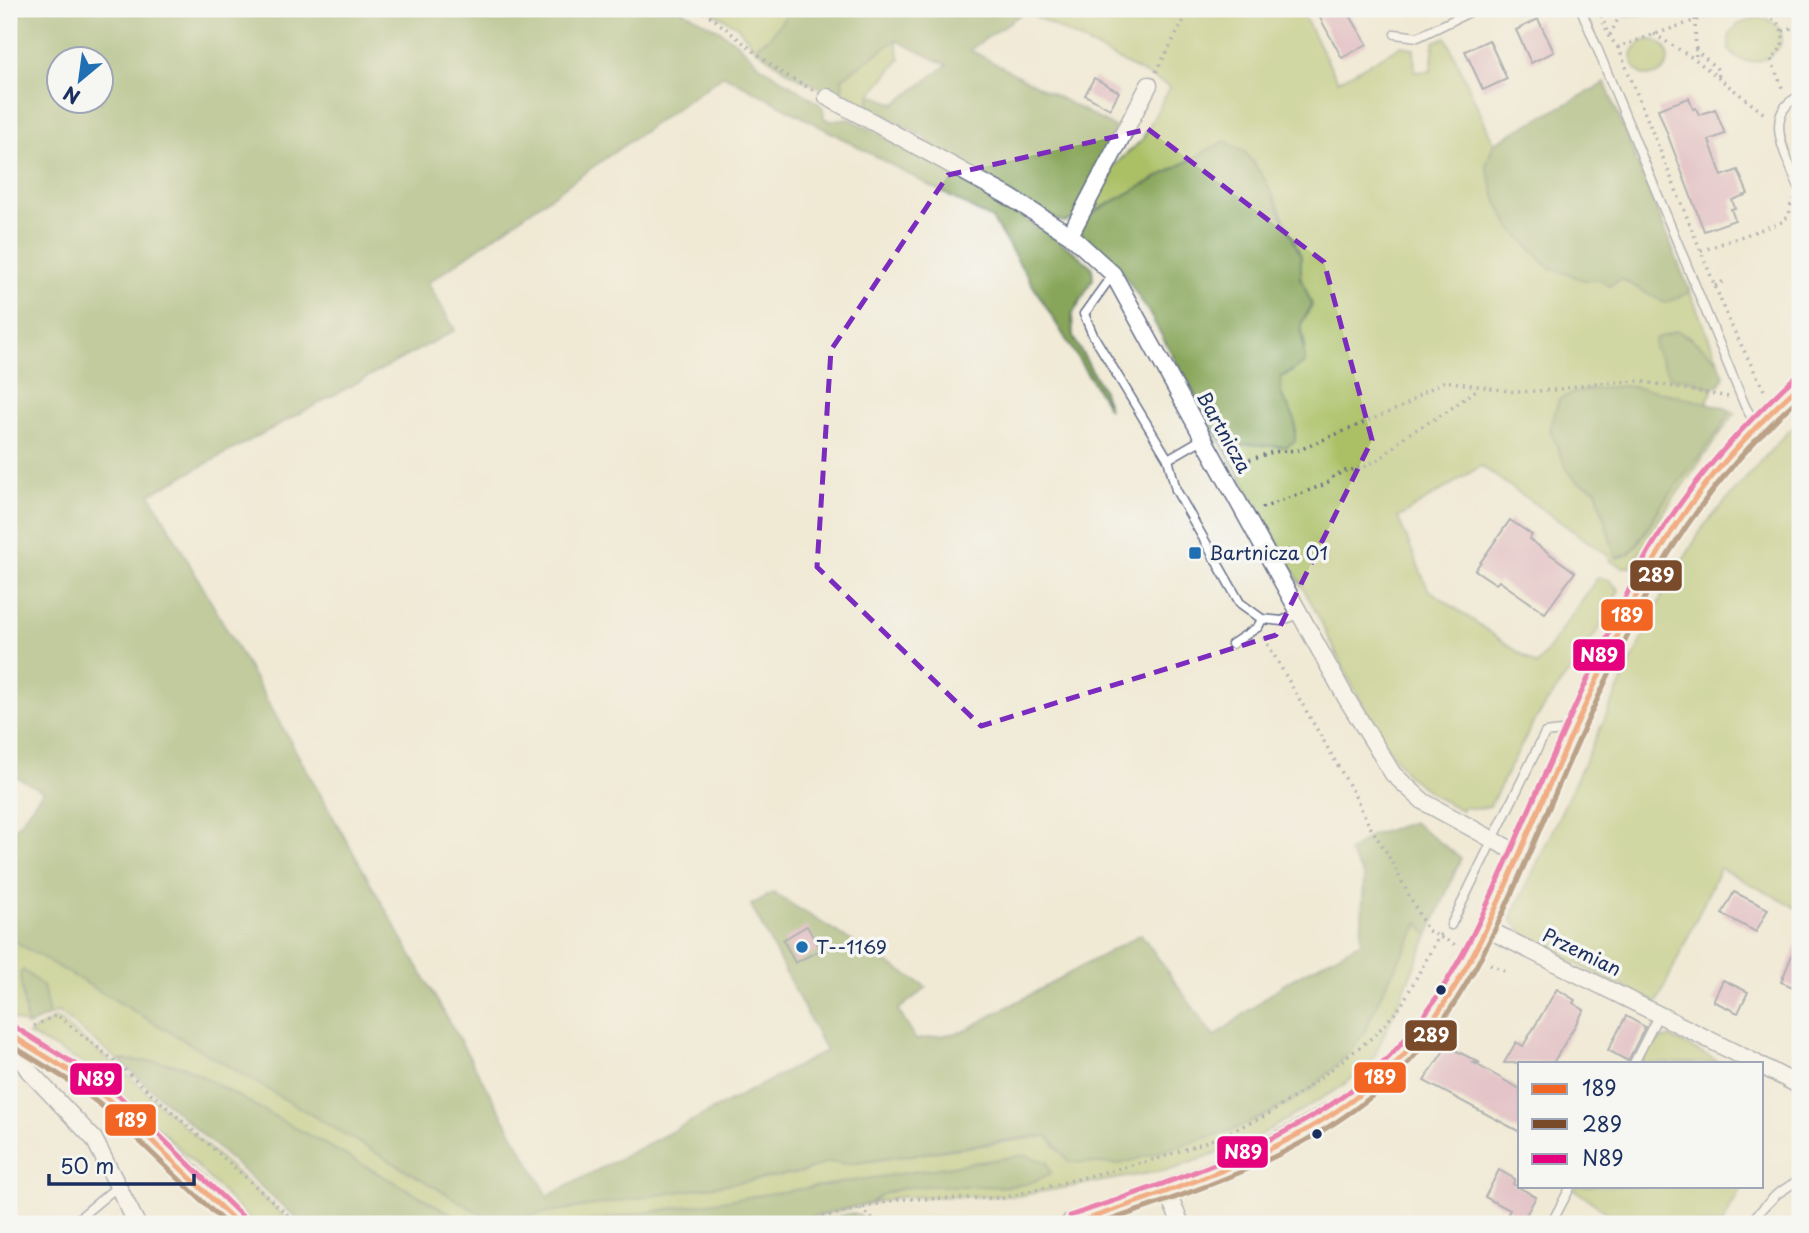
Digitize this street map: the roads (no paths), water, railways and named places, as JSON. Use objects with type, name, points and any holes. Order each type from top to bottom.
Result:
[{"type":"main road","points":[[1073,1224],[1167,1192],[1256,1155],[1311,1126],[1360,1094],[1405,1054],[1455,983],[1485,928],[1573,730],[1640,588],[1666,541],[1718,469],[1756,426],[1800,386]]},
{"type":"main road","points":[[17,1034],[112,1102],[238,1224]]},
{"type":"street","points":[[1070,235],[1149,85]]},
{"type":"street","name":"Bartnicza","points":[[827,97],[1008,196],[1070,235],[1113,274],[1345,696],[1393,774],[1424,802],[1519,854]]},
{"type":"street","name":"Przemian","points":[[1485,928],[1754,1062]]},
{"type":"street","points":[[17,1034],[15,1051],[29,1071],[94,1139],[137,1224]]},
{"type":"street","points":[[1764,1067],[1800,1086]]},
{"type":"street","points":[[1167,1192],[1181,1224]]},
{"type":"lane","points":[[1395,34],[1418,37],[1476,9]]},
{"type":"lane","points":[[1581,9],[1756,426]]},
{"type":"lane","points":[[1800,96],[1791,100],[1781,110],[1777,123],[1800,190]]},
{"type":"lane","points":[[1113,274],[1084,314],[1093,335],[1168,460],[1176,490],[1240,603],[1262,618],[1282,621],[1299,613]]},
{"type":"lane","points":[[1168,460],[1204,438]]},
{"type":"lane","points":[[1231,644],[1258,627],[1262,618]]},
{"type":"lane","points":[[1451,925],[1545,733],[1573,730]]},
{"type":"lane","points":[[1635,1062],[1659,1014]]},
{"type":"lane","points":[[1748,1224],[1777,1194],[1800,1179]]},
{"type":"lane","points":[[72,1224],[119,1185]]},
{"type":"lane","points":[[1551,1224],[1570,1188]]},
{"type":"water","points":[[1614,9],[1661,9],[1631,16]]},
{"type":"place","name":"Bartnicza 01","points":[[1195,553]]},
{"type":"place","name":"T--1169","points":[[802,947]]}]
